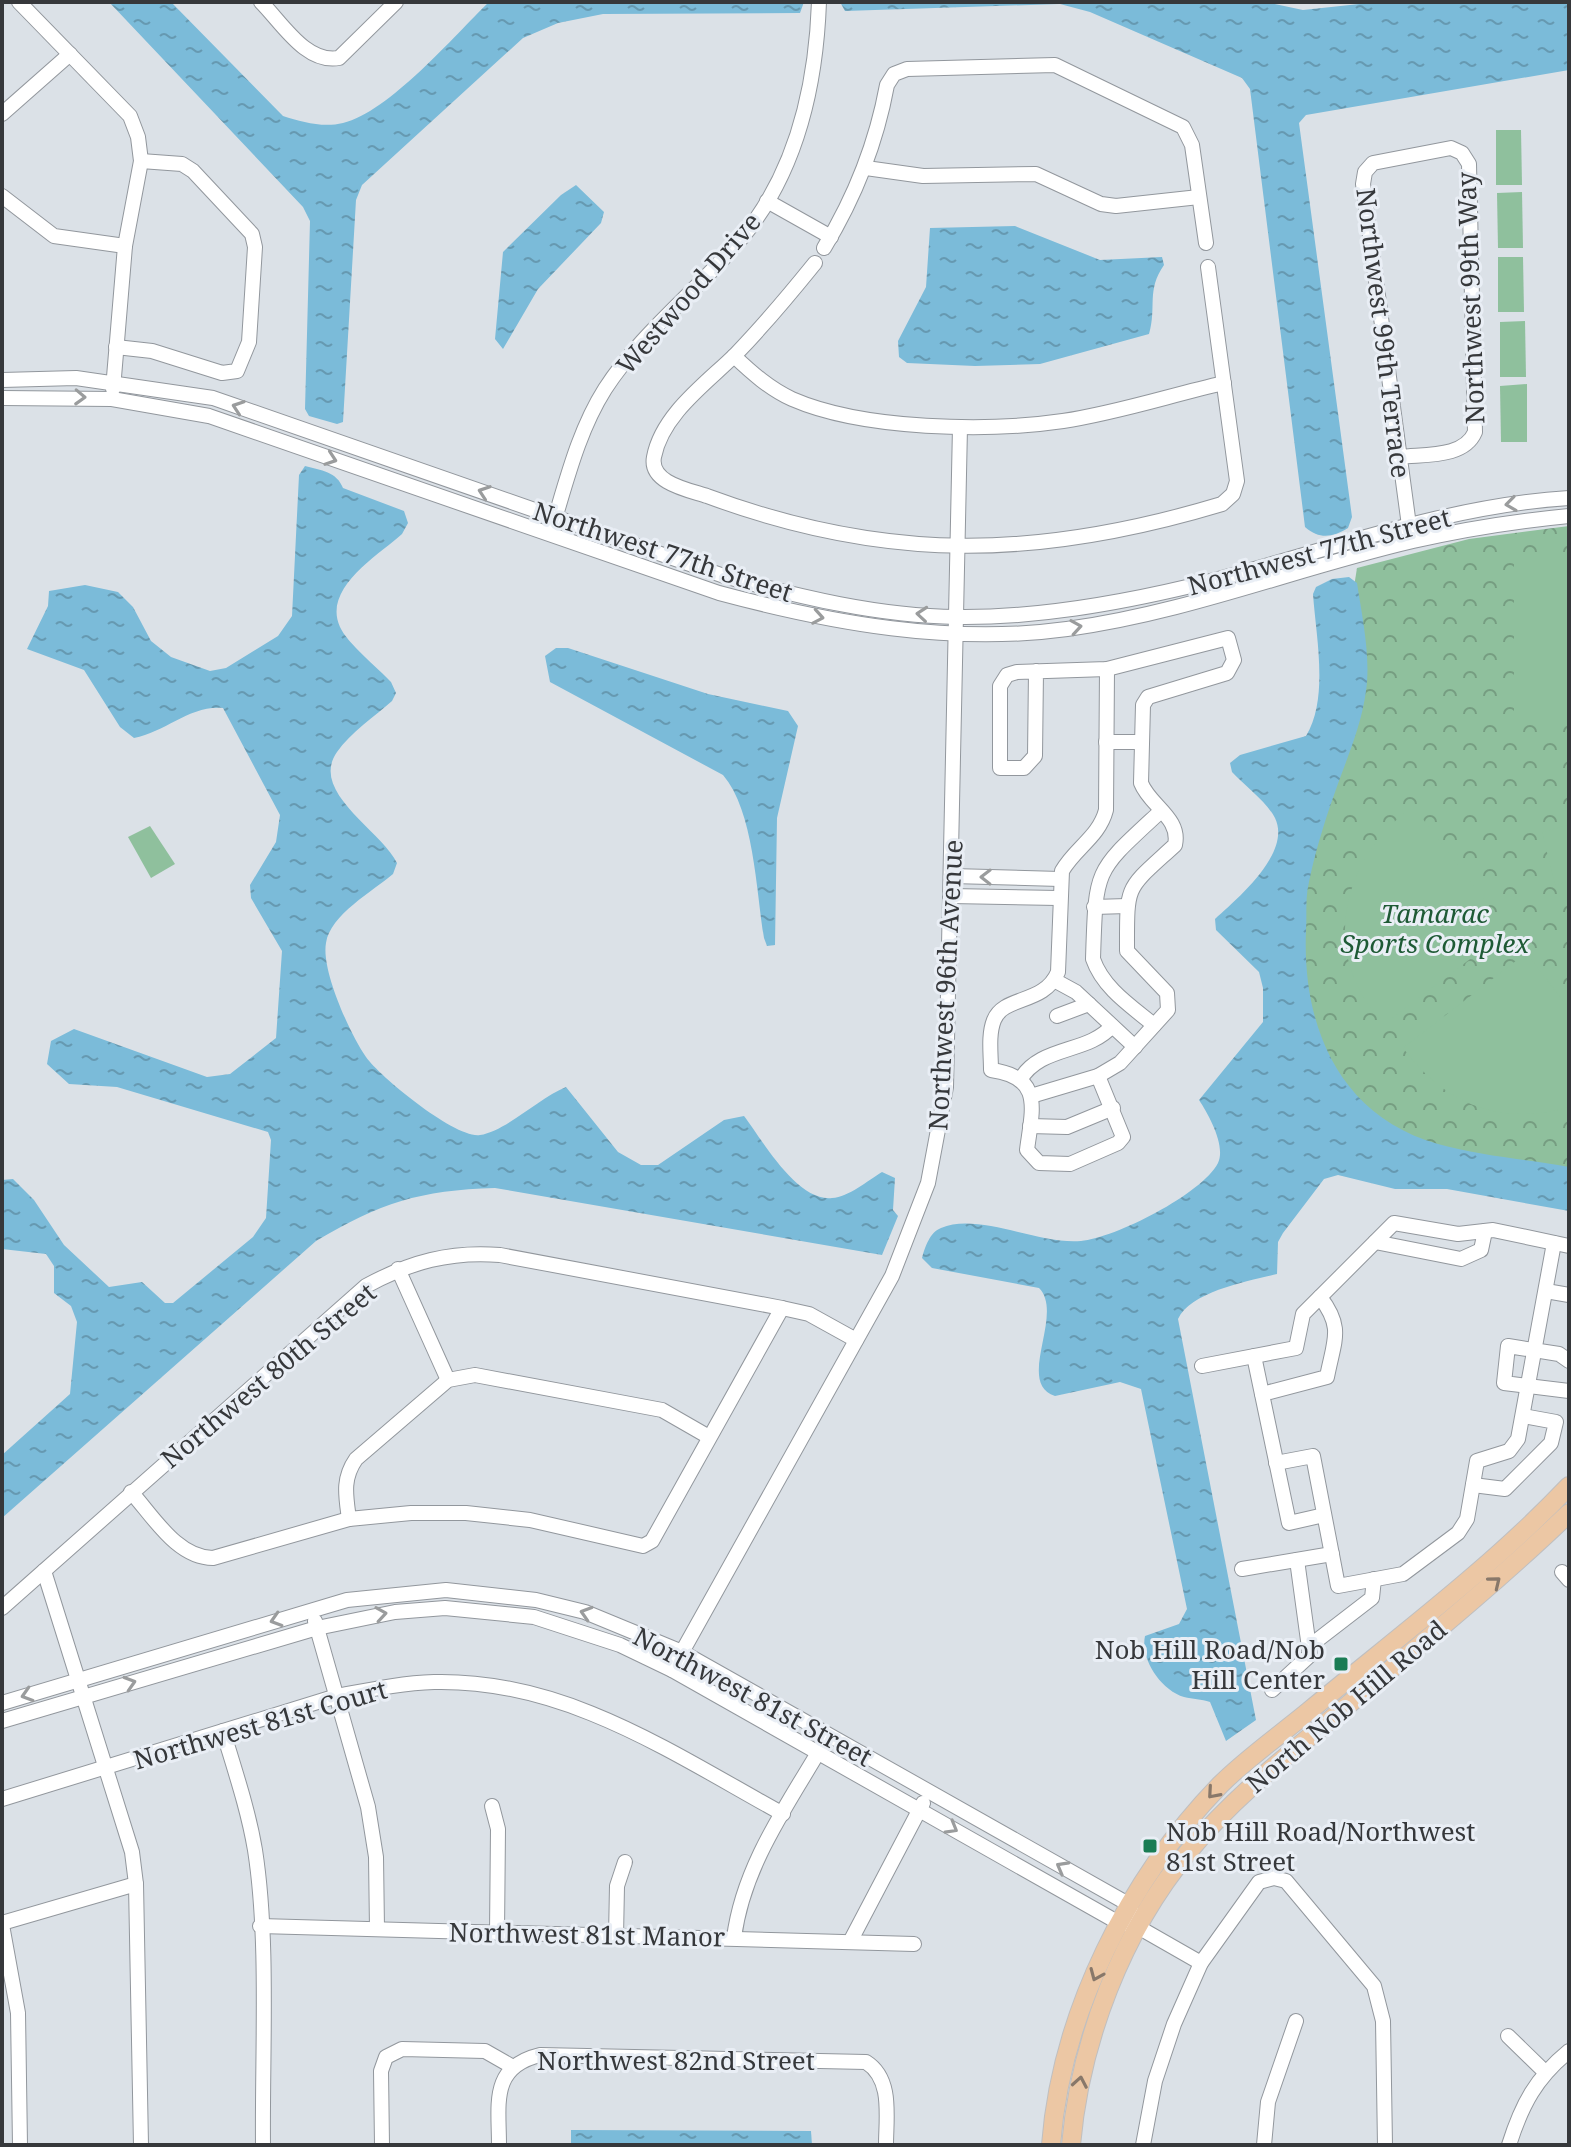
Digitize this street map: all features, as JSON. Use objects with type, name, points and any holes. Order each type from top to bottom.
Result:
[{"type":"main road","name":"North Nob Hill Road","points":[[1071,2145],[1086,2058],[1128,1925],[1130,1905],[1174,1840],[1221,1784],[1524,1533],[1569,1486]]},
{"type":"main road","name":"North Nob Hill Road","points":[[1051,2145],[1060,2084],[1080,2013],[1128,1925],[1241,1794],[1505,1575],[1569,1513]]},
{"type":"street","points":[[19,2],[130,116],[138,137],[141,161],[125,246],[112,399]]},
{"type":"street","points":[[261,2],[312,55],[327,60],[339,58],[396,2]]},
{"type":"street","name":"Westwood Drive","points":[[550,534],[580,437],[604,391],[632,351],[742,238],[767,201],[789,159],[809,97],[818,39],[819,2]]},
{"type":"street","points":[[2,114],[70,54]]},
{"type":"street","points":[[767,201],[827,243],[850,206],[866,168],[887,85],[894,74],[907,69],[1055,65],[1183,127],[1189,135],[1206,243]]},
{"type":"street","name":"Northwest 99th Way","points":[[1365,172],[1373,163],[1451,148],[1462,153],[1469,164],[1475,432],[1470,444],[1460,450],[1400,457]]},
{"type":"street","points":[[116,347],[152,351],[222,373],[237,371],[249,342],[255,247],[252,234],[193,171],[182,164],[141,161]]},
{"type":"street","points":[[866,168],[901,175],[1036,174],[1101,204],[1116,206],[1199,197]]},
{"type":"street","name":"Northwest 99th Terrace","points":[[1365,172],[1363,184],[1411,542]]},
{"type":"street","points":[[2,196],[54,236],[125,246]]},
{"type":"street","points":[[815,263],[734,356],[699,385],[670,425],[654,457],[656,470],[666,481],[745,510],[810,528],[879,540],[957,547],[1030,545],[1100,536],[1222,504],[1233,494],[1237,481],[1208,267]]},
{"type":"street","points":[[734,356],[760,381],[793,400],[845,414],[960,427],[1066,420],[1224,383]]},
{"type":"street","name":"Northwest 77th Street","points":[[2,380],[114,381],[213,398],[724,576],[797,596],[957,624],[1038,631],[1116,621],[1411,542],[1569,516]]},
{"type":"street","name":"Northwest 77th Street","points":[[2,398],[112,399],[209,416],[719,593],[793,613],[866,625],[957,624],[1111,603],[1193,585],[1408,524],[1494,506],[1569,498]]},
{"type":"street","name":"Northwest 96th Avenue","points":[[672,1670],[892,1276],[912,1231],[939,1137],[946,1087],[960,427]]},
{"type":"street","points":[[1031,1096],[1098,1076],[1120,1063],[1168,1010],[1167,993],[1127,951],[1127,906],[1132,885],[1175,845],[1176,827],[1141,783],[1143,705],[1148,697],[1227,673],[1234,660],[1228,638],[1107,669],[1036,671],[1007,675],[1000,686],[1000,768],[1024,768],[1035,756],[1036,671]]},
{"type":"street","points":[[1098,1076],[1123,1137],[1118,1143],[1070,1164],[1039,1163],[1027,1150],[1031,1096],[1020,1080],[991,1070],[991,1030],[996,1015],[1003,1008],[1043,993],[1058,972],[1060,879],[1070,857],[1103,822],[1107,669]]},
{"type":"street","points":[[1106,742],[1142,742]]},
{"type":"street","points":[[1154,1025],[1107,984],[1096,967],[1094,907],[1095,889],[1106,862],[1161,811]]},
{"type":"street","points":[[952,876],[1060,879]]},
{"type":"street","points":[[1020,897],[1021,878]]},
{"type":"street","points":[[951,896],[1058,898]]},
{"type":"street","points":[[1094,907],[1127,906]]},
{"type":"street","points":[[1054,980],[1089,1004],[1135,1047]]},
{"type":"street","points":[[1057,1016],[1089,1004]]},
{"type":"street","points":[[1020,1080],[1037,1060],[1097,1036],[1112,1026]]},
{"type":"street","points":[[1030,1126],[1067,1127],[1113,1108]]},
{"type":"street","points":[[1202,1366],[1296,1348],[1303,1314],[1394,1223],[1458,1234],[1485,1231],[1562,1244],[1546,1291],[1518,1439],[1509,1451],[1477,1461],[1467,1519],[1458,1533],[1403,1574],[1338,1586],[1313,1456],[1276,1463]]},
{"type":"street","points":[[1375,1242],[1461,1259],[1481,1250],[1485,1231]]},
{"type":"street","name":"Northwest 80th Street","points":[[2,1608],[366,1286],[398,1269],[439,1256],[469,1252],[500,1255],[782,1308],[809,1314],[856,1340]]},
{"type":"street","points":[[398,1269],[448,1380]]},
{"type":"street","points":[[1546,1291],[1569,1295]]},
{"type":"street","points":[[1262,1394],[1327,1377],[1336,1325],[1334,1316],[1320,1297]]},
{"type":"street","points":[[131,1492],[184,1551],[197,1558],[213,1558],[349,1519],[466,1513],[530,1520],[643,1546],[652,1541],[782,1308]]},
{"type":"street","points":[[1569,1361],[1559,1354],[1508,1346],[1504,1383],[1569,1391]]},
{"type":"street","points":[[1254,1356],[1289,1523],[1324,1515]]},
{"type":"street","points":[[349,1519],[346,1473],[356,1459],[448,1380],[475,1375],[662,1410],[709,1437]]},
{"type":"street","points":[[1473,1485],[1505,1489],[1551,1443],[1556,1422],[1523,1416]]},
{"type":"street","points":[[1242,1569],[1332,1554]]},
{"type":"street","points":[[1272,1690],[1306,1662],[1311,1645],[1297,1560]]},
{"type":"street","points":[[44,1571],[108,1767],[132,1852],[136,1884],[141,2145]]},
{"type":"street","points":[[1311,1645],[1372,1598],[1374,1579]]},
{"type":"street","name":"Northwest 81st Street","points":[[2,1703],[311,1609],[393,1593],[446,1590],[489,1593],[585,1612],[682,1652],[1130,1905]]},
{"type":"street","name":"Northwest 81st Street","points":[[2,1721],[317,1628],[395,1612],[445,1608],[489,1611],[580,1630],[672,1670],[1201,1963]]},
{"type":"street","points":[[311,1609],[368,1807],[376,1857],[377,1929]]},
{"type":"street","name":"Northwest 81st Court","points":[[2,1799],[337,1696],[434,1682],[521,1690],[566,1702],[617,1723],[783,1814]]},
{"type":"street","points":[[223,1731],[247,1809],[255,1853],[260,1926],[263,2145]]},
{"type":"street","points":[[734,1938],[739,1902],[783,1814],[828,1736]]},
{"type":"street","points":[[851,1940],[929,1792]]},
{"type":"street","points":[[492,1806],[498,1829],[497,1932]]},
{"type":"street","points":[[616,1936],[617,1886],[625,1862]]},
{"type":"street","points":[[1143,2145],[1155,2081],[1174,2024],[1201,1963],[1259,1882],[1274,1878],[1286,1881],[1374,1986],[1383,2021],[1385,2145]]},
{"type":"street","points":[[20,2145],[18,2013],[2,1924],[136,1884]]},
{"type":"street","name":"Northwest 81st Manor","points":[[260,1926],[914,1944]]},
{"type":"street","points":[[1264,2145],[1268,2102],[1296,2021]]},
{"type":"street","points":[[1508,2036],[1544,2071]]},
{"type":"street","name":"Northwest 82nd Street","points":[[382,2145],[381,2071],[386,2057],[402,2049],[485,2051],[513,2067],[526,2058],[540,2055],[866,2062],[877,2069],[885,2083],[886,2145]]},
{"type":"street","points":[[1509,2145],[1520,2111],[1544,2071],[1569,2051]]},
{"type":"street","points":[[499,2145],[498,2092],[503,2077],[513,2067]]},
{"type":"green space","points":[[1496,130],[1521,130],[1522,185],[1496,185]]},
{"type":"green space","points":[[1522,192],[1523,248],[1498,248],[1497,193]]},
{"type":"green space","points":[[1498,257],[1523,257],[1524,312],[1498,312]]},
{"type":"green space","points":[[1525,321],[1526,377],[1500,377],[1500,322]]},
{"type":"green space","points":[[1527,384],[1527,442],[1501,442],[1500,386]]},
{"type":"green space","name":"Tamarac Sports Complex","points":[[1569,526],[1569,1171],[1433,1146],[1382,1123],[1346,1094],[1311,1028],[1298,938],[1357,568],[1469,539]]},
{"type":"green space","points":[[1514,552],[1569,552],[1569,723],[1514,723]]},
{"type":"green space","points":[[1413,806],[1503,924],[1502,935],[1384,1024],[1363,997],[1351,968],[1345,939],[1347,909],[1355,880],[1369,853],[1388,828]]},
{"type":"green space","points":[[1569,825],[1569,881],[1555,885],[1542,832]]},
{"type":"green space","points":[[150,826],[175,864],[151,878],[128,837]]},
{"type":"green space","points":[[1521,957],[1532,960],[1569,1009],[1569,1107],[1544,1113],[1497,1112],[1456,1097],[1437,1084],[1403,1048]]},
{"type":"water","points":[[109,2],[171,2],[283,116],[328,125],[361,116],[400,89],[489,2],[804,2],[800,13],[603,14],[558,23],[523,38],[362,185],[356,200],[343,422],[337,424],[309,416],[305,409],[310,221],[303,207]]},
{"type":"water","points":[[840,2],[1265,2],[1303,10],[1378,2],[1569,2],[1569,70],[1306,115],[1299,123],[1352,517],[1348,528],[1332,535],[1321,535],[1305,527],[1250,89],[1242,78],[1090,12],[1060,4],[845,11]]},
{"type":"water","points":[[576,185],[604,212],[601,223],[538,289],[503,349],[495,339],[503,252],[561,195]]},
{"type":"water","points":[[1015,226],[1100,260],[1162,257],[1164,265],[1153,291],[1149,334],[1040,364],[975,366],[907,363],[899,357],[898,341],[926,287],[930,228]]},
{"type":"water","points":[[305,466],[333,475],[343,488],[404,511],[408,523],[402,534],[368,562],[346,586],[339,599],[337,613],[344,633],[391,682],[396,693],[392,701],[342,745],[331,767],[332,782],[339,796],[389,850],[397,863],[393,874],[335,923],[326,943],[332,985],[352,1033],[366,1057],[419,1105],[469,1134],[480,1135],[501,1127],[566,1087],[618,1152],[641,1165],[658,1165],[724,1120],[744,1116],[782,1168],[806,1190],[819,1197],[845,1195],[882,1172],[895,1178],[893,1210],[898,1216],[882,1255],[495,1188],[444,1192],[401,1201],[360,1217],[316,1241],[2,1518],[2,1455],[70,1394],[77,1322],[71,1306],[54,1293],[54,1266],[46,1254],[2,1249],[2,1180],[13,1179],[34,1200],[64,1245],[109,1287],[142,1282],[165,1303],[173,1303],[253,1237],[266,1218],[271,1140],[268,1132],[117,1087],[69,1084],[47,1064],[51,1041],[74,1029],[207,1077],[230,1074],[276,1038],[282,951],[251,898],[250,885],[276,842],[280,815],[223,708],[200,711],[134,738],[120,727],[84,670],[27,649],[48,606],[49,591],[85,585],[118,592],[133,607],[151,641],[171,657],[210,671],[226,668],[278,636],[292,616],[299,475]]},
{"type":"water","points":[[1349,577],[1357,583],[1367,678],[1361,718],[1323,827],[1308,888],[1306,966],[1320,1033],[1333,1063],[1352,1089],[1375,1112],[1404,1131],[1454,1148],[1569,1167],[1569,1211],[1447,1189],[1395,1189],[1338,1175],[1324,1179],[1283,1233],[1278,1242],[1277,1274],[1208,1294],[1185,1309],[1178,1319],[1256,1720],[1226,1741],[1210,1702],[1184,1697],[1168,1688],[1154,1672],[1146,1654],[1145,1636],[1179,1624],[1187,1609],[1141,1389],[1120,1382],[1055,1396],[1044,1389],[1039,1377],[1047,1314],[1046,1300],[1039,1288],[932,1268],[922,1258],[934,1233],[956,1224],[991,1226],[1065,1241],[1096,1238],[1135,1223],[1177,1201],[1195,1188],[1218,1163],[1218,1140],[1199,1100],[1263,1022],[1263,988],[1259,972],[1216,930],[1215,919],[1260,874],[1276,846],[1278,832],[1271,812],[1232,772],[1230,763],[1240,755],[1306,736],[1313,721],[1319,686],[1313,594],[1316,587],[1332,579]]},
{"type":"water","points":[[556,648],[568,648],[708,694],[788,711],[798,726],[777,818],[775,945],[767,946],[764,938],[747,830],[733,790],[723,775],[550,682],[545,656]]},
{"type":"water","points":[[571,2130],[811,2131],[812,2145],[571,2145]]},
{"type":"place","name":"Nob Hill Road/Nob Hill Center","points":[[1341,1664]]},
{"type":"place","name":"Nob Hill Road/Northwest 81st Street","points":[[1150,1846]]}]
